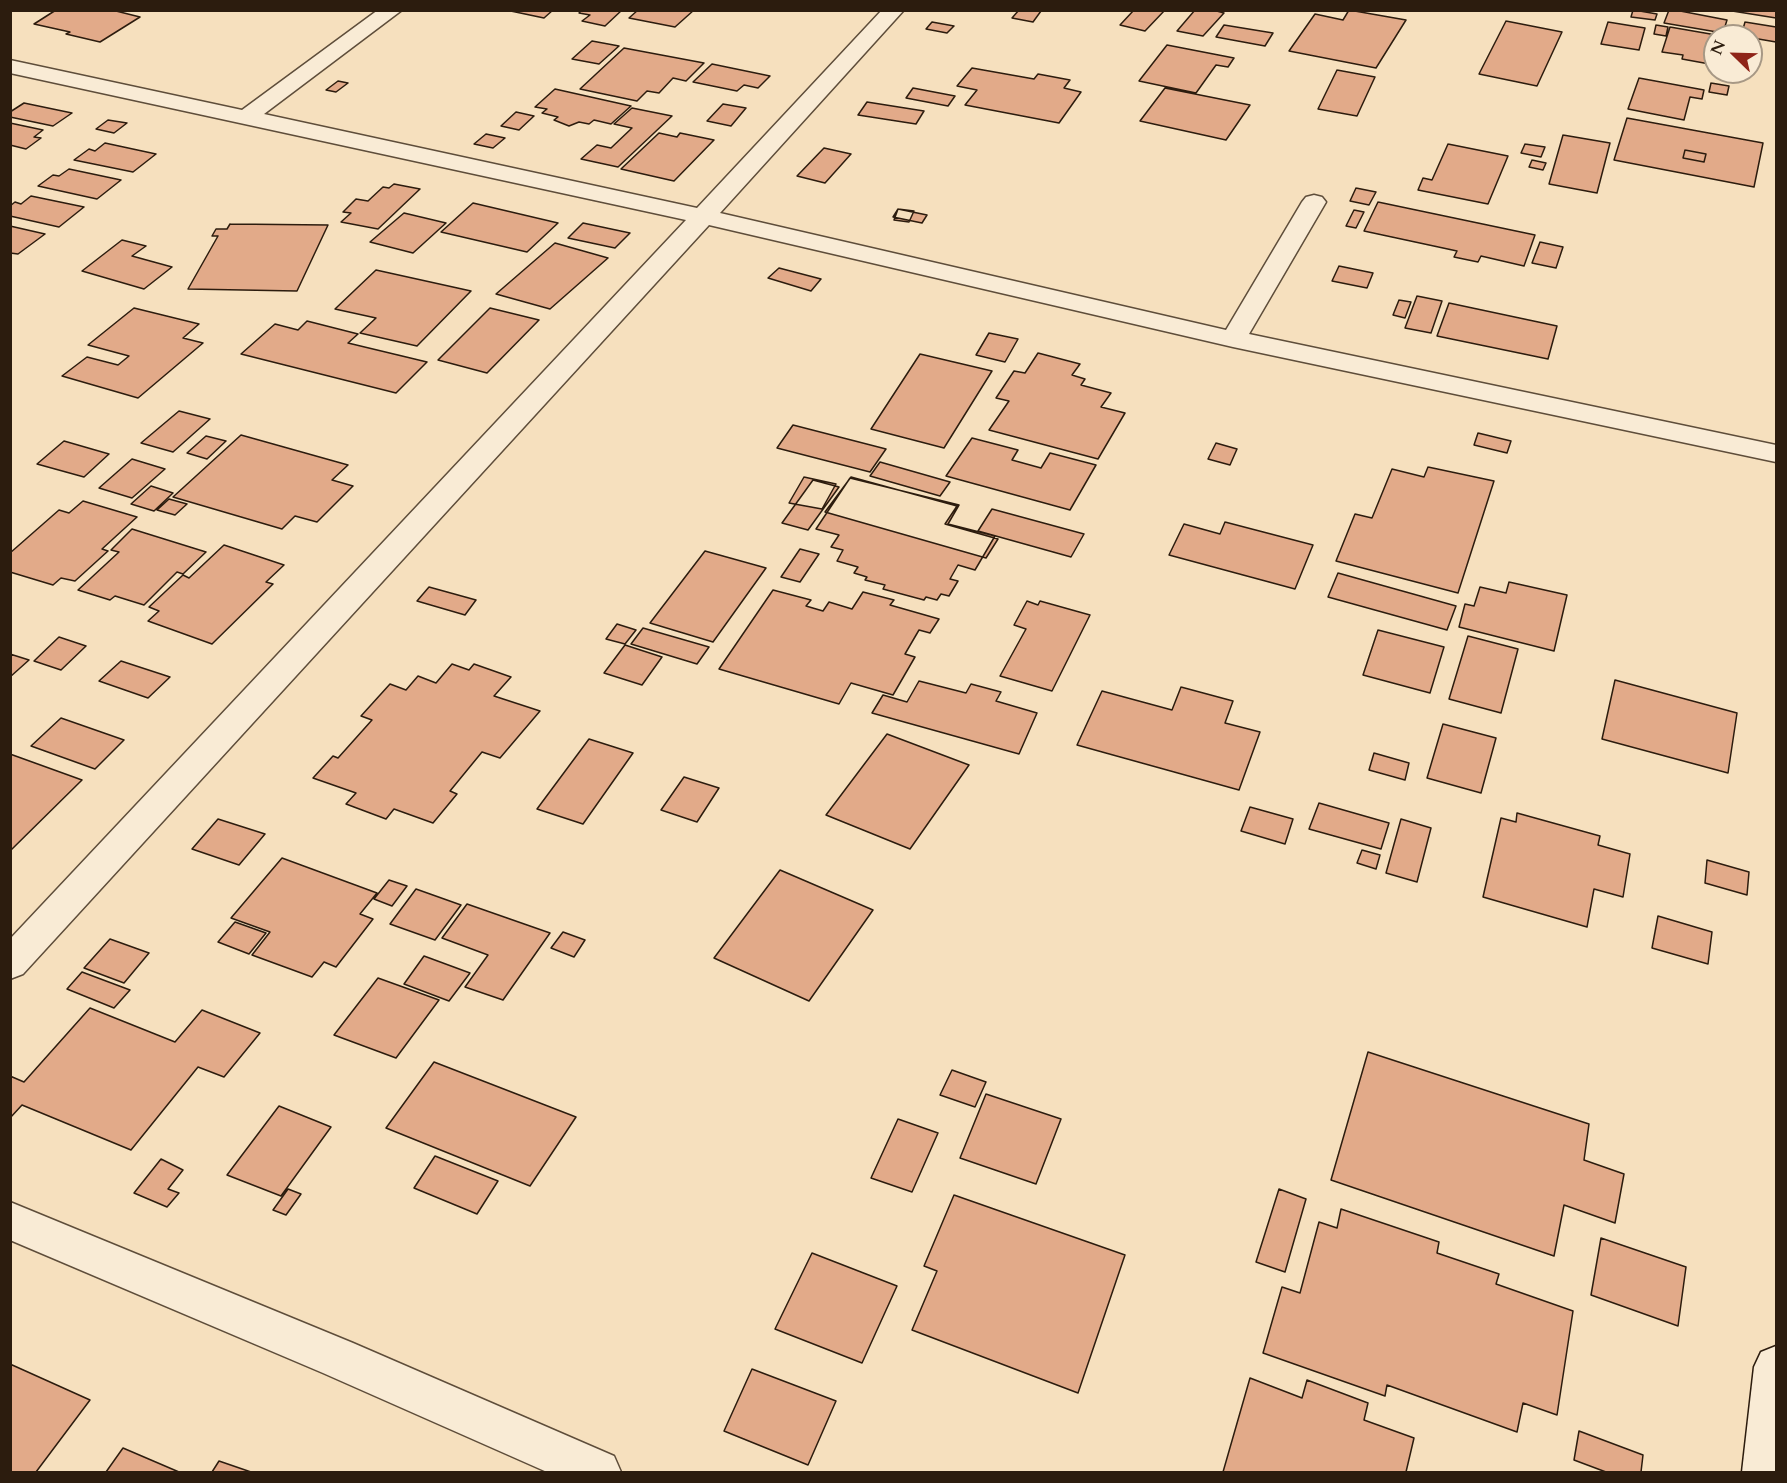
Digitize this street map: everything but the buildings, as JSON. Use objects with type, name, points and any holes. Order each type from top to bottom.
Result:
[{"type":"street","points":[[247,116],[393,10]]},
{"type":"street","points":[[10,964],[894,10]]},
{"type":"street","points":[[10,66],[702,216],[1233,339],[1776,454]]},
{"type":"street","points":[[1233,339],[1314,202]]},
{"type":"street","points":[[10,1220],[338,1358],[598,1473]]},
{"type":"street","points":[[1765,1473],[1776,1366]]}]
